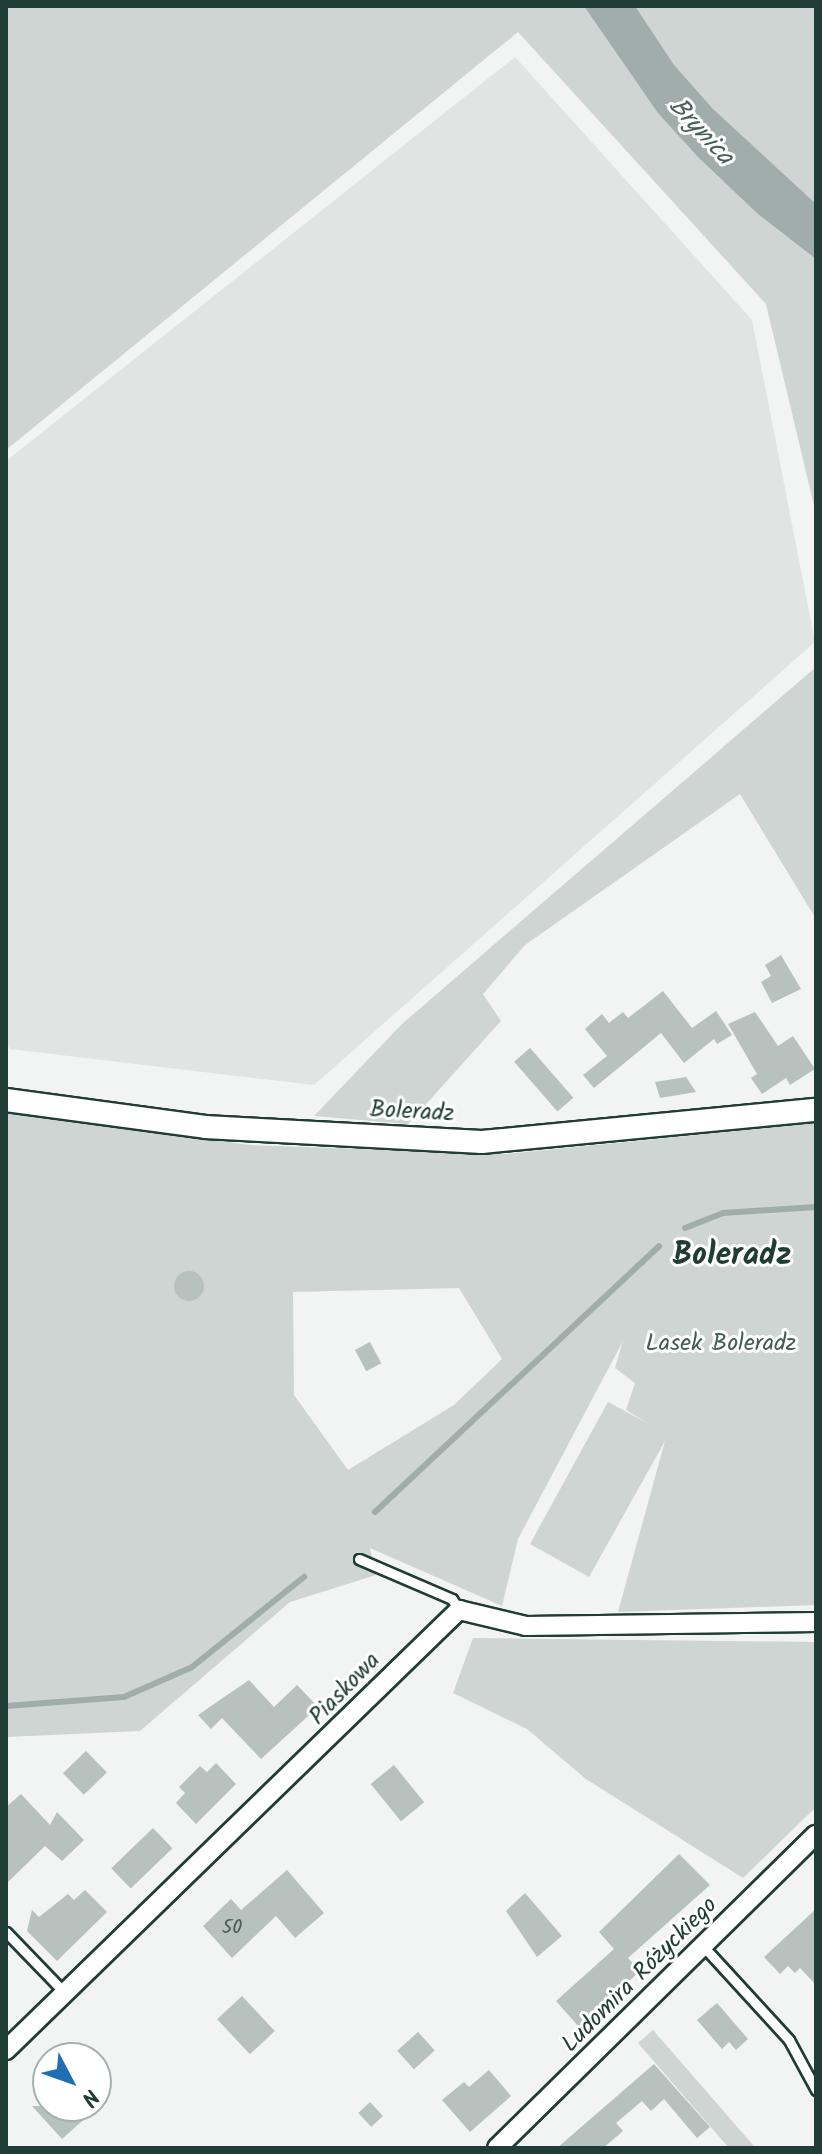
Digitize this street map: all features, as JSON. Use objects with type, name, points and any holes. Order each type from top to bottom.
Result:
[{"type":"street","name":"Boleradz","points":[[6,1100],[205,1127],[482,1142],[816,1110]]},
{"type":"street","points":[[459,1610],[526,1626],[816,1622]]},
{"type":"street","name":"Piaskowa","points":[[6,2050],[459,1610]]},
{"type":"street","name":"Ludomira Różyckiego","points":[[497,2148],[816,1835]]},
{"type":"lane","points":[[359,1559],[452,1599],[459,1610]]},
{"type":"lane","points":[[6,1932],[65,1993]]},
{"type":"lane","points":[[703,1946],[789,2040],[816,2090]]},
{"type":"shaded area","points":[[515,57],[752,320],[815,642],[314,1085],[10,1049],[6,1043],[6,461]]},
{"type":"green space","points":[[6,6],[816,6],[816,514],[766,304],[518,32],[6,450]]},
{"type":"green space","points":[[816,667],[816,919],[740,794],[525,945],[483,994],[501,1021],[408,1124],[314,1116],[402,1024]]},
{"type":"green space","name":"Lasek Boleradz","points":[[6,1112],[250,1145],[506,1154],[816,1123],[816,1605],[618,1612],[665,1441],[589,1577],[530,1544],[608,1402],[649,1424],[626,1410],[635,1383],[615,1368],[623,1341],[518,1539],[502,1606],[370,1548],[376,1575],[290,1602],[140,1731],[6,1737]],"holes":[[[459,1288],[502,1359],[454,1405],[348,1470],[294,1395],[293,1292]]]},
{"type":"green space","points":[[473,1638],[816,1642],[816,1807],[743,1878],[586,1779],[527,1729],[453,1693]]},
{"type":"green space","points":[[653,2030],[756,2148],[729,2148],[638,2043]]},
{"type":"water","name":"Brynica","points":[[584,6],[635,6],[674,65],[713,109],[816,204],[816,259],[758,214],[698,157],[658,113]]},
{"type":"building","points":[[781,955],[801,989],[772,1003],[761,982],[771,976],[765,965]]},
{"type":"building","points":[[663,991],[692,1028],[716,1011],[732,1035],[717,1044],[714,1039],[684,1063],[661,1033],[594,1088],[583,1075],[607,1056],[585,1029],[602,1014],[609,1023],[623,1012],[628,1018]]},
{"type":"building","points":[[755,1012],[778,1046],[793,1036],[815,1069],[790,1085],[786,1078],[762,1094],[751,1078],[757,1074],[728,1024]]},
{"type":"building","points":[[530,1048],[573,1098],[557,1112],[514,1062]]},
{"type":"building","points":[[686,1077],[696,1092],[660,1098],[655,1082]]},
{"type":"building","points":[[189,1271],[200,1275],[204,1286],[200,1297],[189,1301],[178,1297],[174,1286],[178,1275]]},
{"type":"building","points":[[370,1342],[381,1363],[366,1371],[355,1350]]},
{"type":"building","points":[[249,1680],[274,1707],[297,1685],[318,1707],[261,1759],[222,1718],[211,1729],[198,1715]]},
{"type":"building","points":[[86,1751],[107,1773],[84,1795],[63,1773]]},
{"type":"building","points":[[216,1763],[236,1784],[196,1824],[176,1803],[185,1793],[179,1787],[200,1766],[207,1772]]},
{"type":"building","points":[[394,1765],[424,1802],[401,1821],[371,1784]]},
{"type":"building","points":[[21,1794],[50,1825],[57,1812],[84,1840],[62,1861],[45,1846],[6,1884],[6,1807]]},
{"type":"building","points":[[153,1828],[172,1848],[131,1888],[111,1868]]},
{"type":"building","points":[[679,1854],[710,1885],[628,1958],[640,1971],[579,2027],[556,2001],[614,1949],[599,1932]]},
{"type":"building","points":[[287,1870],[324,1913],[295,1938],[276,1916],[232,1958],[203,1926],[231,1899],[241,1910]]},
{"type":"building","points":[[85,1890],[107,1912],[57,1961],[27,1931],[32,1910],[39,1917],[68,1894],[74,1900]]},
{"type":"building","points":[[525,1893],[562,1936],[537,1957],[506,1911]]},
{"type":"building","points":[[816,1909],[816,1985],[800,1968],[795,1973],[788,1966],[780,1974],[764,1957]]},
{"type":"building","points":[[242,1996],[275,2031],[250,2054],[217,2019]]},
{"type":"building","points":[[717,2003],[748,2039],[736,2050],[729,2042],[722,2049],[697,2020]]},
{"type":"building","points":[[418,2032],[435,2051],[414,2069],[397,2051]]},
{"type":"building","points":[[654,2064],[710,2127],[697,2138],[664,2099],[651,2111],[642,2101],[616,2123],[623,2131],[603,2148],[557,2148]]},
{"type":"building","points":[[489,2070],[511,2096],[470,2132],[442,2100],[464,2082],[469,2087]]},
{"type":"building","points":[[370,2102],[383,2116],[371,2127],[358,2113]]},
{"type":"building","points":[[47,2122],[81,2122],[62,2139]]},
{"type":"waterway","points":[[685,1228],[723,1213],[816,1207]]},
{"type":"waterway","points":[[375,1512],[659,1246]]},
{"type":"waterway","points":[[6,1706],[124,1697],[192,1667],[304,1577]]},
{"type":"district","name":"Boleradz","points":[[732,1256]]}]
